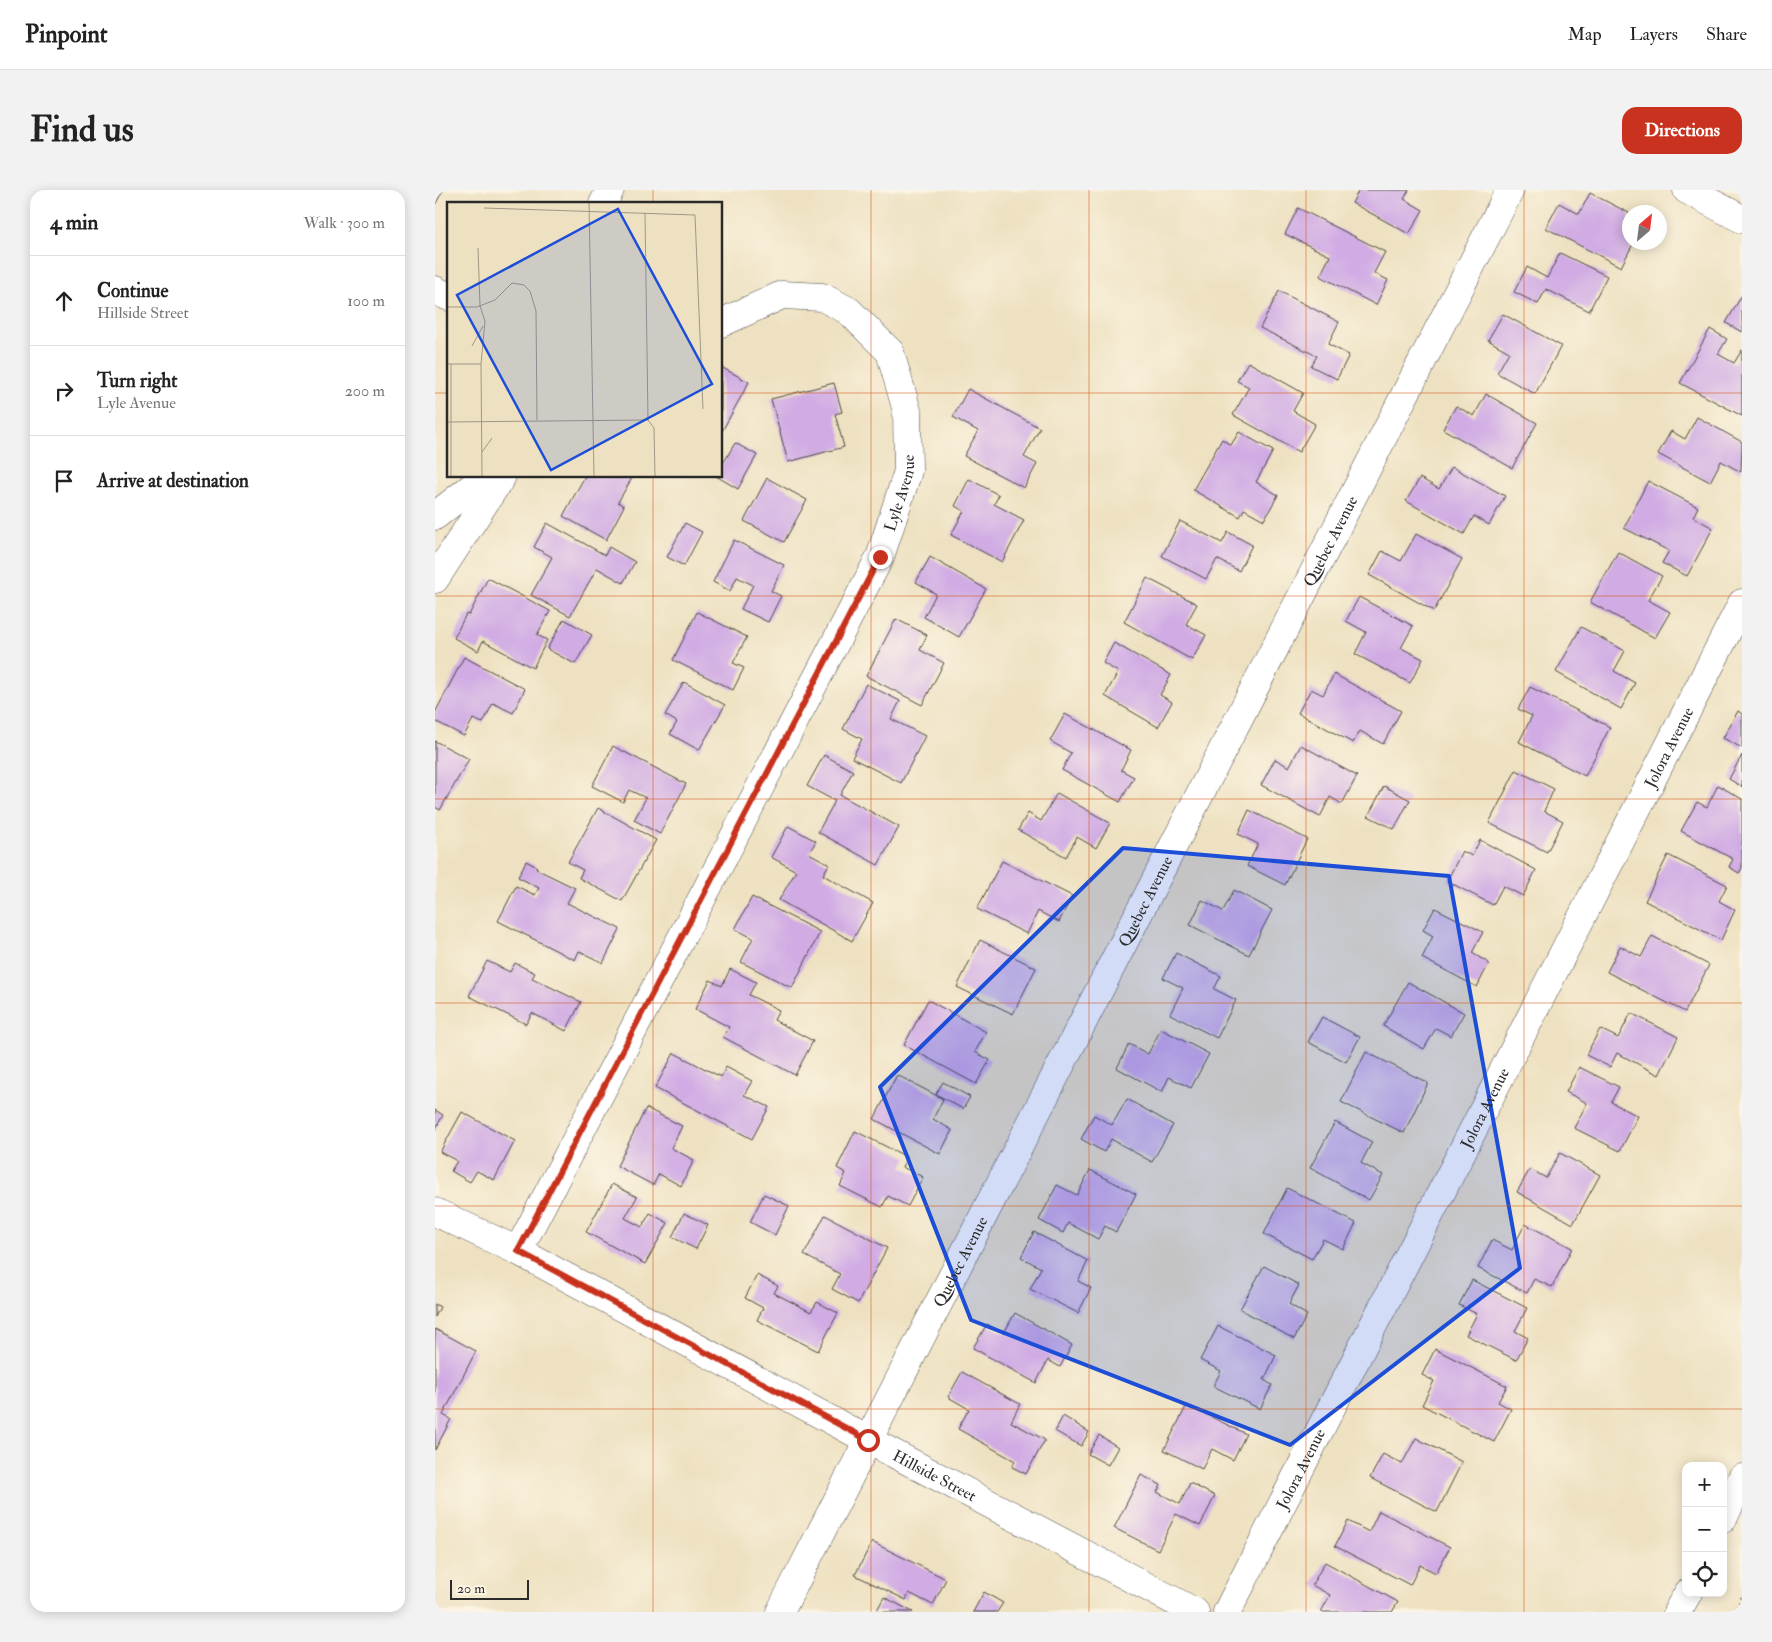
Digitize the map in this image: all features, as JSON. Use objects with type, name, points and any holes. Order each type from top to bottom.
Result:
[{"type":"street","points":[[604,202],[610,190]]},
{"type":"street","name":"Quebec Avenue","points":[[780,1612],[1510,190]]},
{"type":"street","points":[[1687,190],[1742,219]]},
{"type":"street","points":[[435,290],[447,296]]},
{"type":"street","name":"Lyle Avenue","points":[[518,1251],[880,557],[908,470],[907,411],[890,352],[849,311],[822,297],[782,295],[723,322]]},
{"type":"street","points":[[435,516],[483,478]]},
{"type":"street","points":[[435,579],[501,478]]},
{"type":"street","name":"Jolora Avenue","points":[[1227,1612],[1742,603]]},
{"type":"street","name":"Hillside Street","points":[[435,1212],[518,1251],[868,1440],[1195,1612]]},
{"type":"street","points":[[1727,1510],[1742,1478]]},
{"type":"street","points":[[1677,1612],[1686,1597]]},
{"type":"path","points":[[1735,1612],[1742,1597]]},
{"type":"highlighted area","points":[[1123,848],[1449,876],[1520,1268],[1290,1445],[971,1320],[880,1087]]},
{"type":"building","points":[[435,190],[443,190],[435,205]]},
{"type":"building","points":[[1359,190],[1409,190],[1404,199],[1423,210],[1409,234],[1352,203]]},
{"type":"building","points":[[1590,193],[1622,209],[1622,250],[1630,250],[1621,267],[1546,228],[1559,203],[1579,214]]},
{"type":"building","points":[[1298,208],[1385,252],[1374,273],[1388,280],[1376,305],[1320,276],[1330,256],[1285,234]]},
{"type":"building","points":[[1560,253],[1607,276],[1589,311],[1546,289],[1538,304],[1514,292],[1527,267],[1547,278]]},
{"type":"building","points":[[1279,291],[1339,322],[1328,344],[1349,355],[1337,379],[1311,366],[1317,356],[1260,328]]},
{"type":"building","points":[[1742,295],[1742,332],[1726,323]]},
{"type":"building","points":[[1503,314],[1561,346],[1535,394],[1497,373],[1509,352],[1488,340]]},
{"type":"building","points":[[1710,329],[1727,339],[1718,354],[1734,363],[1742,350],[1742,416],[1680,383]]},
{"type":"building","points":[[1248,362],[1303,393],[1293,411],[1315,424],[1299,452],[1233,415],[1249,387],[1237,381]]},
{"type":"building","points":[[723,368],[749,382],[723,429]]},
{"type":"building","points":[[834,383],[842,412],[835,414],[844,447],[788,462],[771,399]]},
{"type":"building","points":[[968,389],[1040,428],[1024,457],[1037,464],[1024,488],[964,456],[978,431],[953,417]]},
{"type":"building","points":[[1486,394],[1537,423],[1512,468],[1443,429],[1456,406],[1474,416]]},
{"type":"building","points":[[1697,417],[1742,442],[1741,472],[1721,461],[1710,482],[1658,454],[1671,431],[1685,439]]},
{"type":"building","points":[[1239,432],[1273,451],[1256,482],[1278,495],[1264,520],[1244,509],[1240,517],[1193,490],[1222,439],[1231,445]]},
{"type":"building","points":[[735,443],[757,455],[738,489],[719,478],[723,478],[723,464]]},
{"type":"building","points":[[1452,467],[1505,496],[1489,525],[1474,516],[1464,534],[1406,501],[1420,478],[1439,489]]},
{"type":"building","points":[[584,478],[632,478],[618,502],[624,506],[606,540],[563,516]]},
{"type":"building","points":[[767,478],[807,500],[784,542],[744,521]]},
{"type":"building","points":[[969,479],[999,495],[994,504],[1024,520],[1002,562],[951,535],[964,511],[955,506]]},
{"type":"building","points":[[1648,481],[1698,507],[1693,517],[1713,528],[1687,576],[1662,563],[1669,551],[1624,528]]},
{"type":"building","points":[[1180,521],[1222,543],[1228,532],[1252,545],[1239,571],[1217,559],[1206,579],[1162,556]]},
{"type":"building","points":[[547,523],[605,555],[609,547],[635,562],[623,583],[597,568],[570,616],[531,595],[552,557],[534,547]]},
{"type":"building","points":[[685,523],[702,532],[684,566],[667,557]]},
{"type":"building","points":[[1416,534],[1462,559],[1434,611],[1369,575],[1382,551],[1401,561]]},
{"type":"building","points":[[734,540],[784,565],[771,591],[781,596],[768,622],[741,609],[753,585],[737,577],[730,591],[713,582]]},
{"type":"building","points":[[1618,552],[1662,576],[1648,600],[1670,612],[1655,638],[1590,602]]},
{"type":"building","points":[[930,557],[986,589],[959,637],[924,617],[936,594],[916,582]]},
{"type":"building","points":[[488,578],[550,611],[537,635],[547,640],[533,668],[483,641],[478,651],[454,638],[466,614],[469,615]]},
{"type":"building","points":[[1147,578],[1197,604],[1186,624],[1206,635],[1192,660],[1124,622]]},
{"type":"building","points":[[1359,597],[1413,626],[1401,648],[1423,659],[1410,683],[1355,654],[1366,632],[1346,621]]},
{"type":"building","points":[[697,612],[747,637],[733,663],[744,668],[733,690],[673,660]]},
{"type":"building","points":[[564,619],[592,635],[575,664],[547,649]]},
{"type":"building","points":[[896,619],[927,635],[920,650],[944,663],[922,705],[866,676]]},
{"type":"building","points":[[1581,627],[1625,651],[1614,671],[1635,683],[1621,709],[1556,672]]},
{"type":"building","points":[[1114,643],[1171,675],[1160,695],[1172,702],[1158,727],[1105,696],[1118,672],[1103,663]]},
{"type":"building","points":[[464,657],[525,689],[513,713],[493,703],[483,723],[473,719],[464,736],[435,721],[435,713]]},
{"type":"building","points":[[1334,674],[1401,711],[1383,744],[1360,731],[1353,743],[1298,713],[1311,689],[1323,695]]},
{"type":"building","points":[[684,682],[725,705],[699,750],[670,734],[677,722],[665,715]]},
{"type":"building","points":[[866,684],[900,701],[891,719],[925,736],[901,783],[852,758],[862,739],[843,729]]},
{"type":"building","points":[[1530,687],[1610,727],[1585,776],[1519,742],[1532,716],[1518,709]]},
{"type":"building","points":[[1738,711],[1742,714],[1742,748],[1723,738]]},
{"type":"building","points":[[1065,714],[1131,750],[1121,770],[1134,777],[1120,802],[1062,770],[1071,753],[1050,741]]},
{"type":"building","points":[[435,741],[469,759],[440,810],[435,807]]},
{"type":"building","points":[[1301,745],[1357,776],[1342,804],[1330,797],[1320,817],[1261,785],[1275,759],[1289,767]]},
{"type":"building","points":[[613,746],[686,784],[660,834],[634,820],[646,798],[629,790],[623,802],[592,786]]},
{"type":"building","points":[[824,755],[853,771],[840,795],[899,827],[878,865],[818,832],[835,801],[807,786]]},
{"type":"building","points":[[1742,755],[1742,787],[1729,779]]},
{"type":"building","points":[[1516,770],[1554,789],[1544,811],[1563,821],[1547,852],[1489,823]]},
{"type":"building","points":[[1718,785],[1742,799],[1742,868],[1739,873],[1729,867],[1733,859],[1681,831],[1697,802],[1707,807]]},
{"type":"building","points":[[1384,786],[1410,800],[1394,829],[1368,816]]},
{"type":"building","points":[[1057,793],[1110,823],[1096,848],[1077,837],[1066,857],[1018,830],[1028,813],[1041,821]]},
{"type":"building","points":[[598,808],[656,840],[622,901],[579,878],[583,870],[568,862]]},
{"type":"building","points":[[1249,810],[1307,839],[1285,885],[1247,866],[1258,844],[1238,834]]},
{"type":"building","points":[[788,826],[816,841],[809,853],[829,864],[823,875],[873,903],[852,941],[779,900],[796,871],[771,857]]},
{"type":"building","points":[[1480,840],[1536,870],[1523,896],[1503,886],[1493,905],[1447,881],[1462,851],[1472,856]]},
{"type":"building","points":[[1668,855],[1727,885],[1719,901],[1735,910],[1721,940],[1645,901]]},
{"type":"building","points":[[526,861],[537,867],[536,869],[575,888],[567,903],[620,929],[603,963],[579,951],[575,960],[498,921],[516,886],[535,895],[539,888],[518,877]]},
{"type":"building","points":[[1002,861],[1072,896],[1059,922],[1038,911],[1027,934],[977,909]]},
{"type":"building","points":[[1234,890],[1272,910],[1249,955],[1190,925],[1202,900],[1223,911]]},
{"type":"building","points":[[752,897],[820,932],[792,988],[741,962],[753,938],[735,929]]},
{"type":"building","points":[[1435,908],[1483,932],[1472,953],[1489,963],[1477,987],[1422,958],[1433,936],[1423,930]]},
{"type":"building","points":[[1652,936],[1709,965],[1685,1012],[1607,972],[1620,946],[1641,957]]},
{"type":"building","points":[[980,940],[1036,968],[1013,1014],[957,987]]},
{"type":"building","points":[[1176,953],[1221,976],[1214,989],[1236,1000],[1217,1038],[1170,1014],[1183,988],[1163,978]]},
{"type":"building","points":[[487,961],[510,972],[515,963],[535,973],[532,978],[581,1002],[566,1031],[532,1013],[526,1024],[469,996]]},
{"type":"building","points":[[730,969],[756,982],[749,995],[779,1010],[774,1020],[813,1041],[795,1075],[723,1037],[729,1027],[695,1009],[710,980],[722,986]]},
{"type":"building","points":[[1408,982],[1464,1013],[1451,1036],[1436,1028],[1424,1049],[1383,1026]]},
{"type":"building","points":[[928,1000],[986,1032],[975,1052],[990,1060],[976,1084],[904,1045]]},
{"type":"building","points":[[1631,1013],[1678,1037],[1659,1075],[1617,1053],[1610,1067],[1586,1055],[1600,1029],[1618,1038]]},
{"type":"building","points":[[1322,1017],[1360,1037],[1346,1062],[1308,1042]]},
{"type":"building","points":[[1161,1029],[1209,1054],[1191,1088],[1169,1077],[1162,1092],[1117,1068],[1129,1044],[1148,1054]]},
{"type":"building","points":[[1366,1052],[1428,1083],[1404,1133],[1341,1102]]},
{"type":"building","points":[[674,1053],[721,1077],[726,1067],[752,1081],[744,1095],[769,1107],[752,1139],[655,1088]]},
{"type":"building","points":[[1579,1067],[1619,1087],[1611,1102],[1638,1116],[1620,1151],[1574,1128],[1587,1103],[1566,1092]]},
{"type":"building","points":[[897,1075],[943,1099],[933,1119],[952,1130],[940,1154],[874,1119]]},
{"type":"building","points":[[943,1082],[970,1097],[963,1109],[936,1094]]},
{"type":"building","points":[[1127,1099],[1173,1125],[1152,1162],[1111,1139],[1104,1152],[1081,1139],[1094,1115],[1112,1125]]},
{"type":"building","points":[[646,1108],[682,1126],[671,1148],[694,1160],[681,1186],[659,1174],[653,1185],[617,1166]]},
{"type":"building","points":[[435,1110],[443,1115],[435,1130]]},
{"type":"building","points":[[462,1112],[515,1141],[494,1180],[477,1171],[470,1182],[451,1171],[457,1161],[440,1152]]},
{"type":"building","points":[[1335,1122],[1372,1142],[1361,1163],[1383,1175],[1369,1200],[1310,1168]]},
{"type":"building","points":[[855,1131],[907,1157],[902,1167],[923,1177],[908,1206],[888,1196],[882,1207],[840,1186],[846,1173],[837,1168]]},
{"type":"building","points":[[1560,1153],[1600,1175],[1573,1224],[1517,1192],[1530,1169],[1546,1178]]},
{"type":"building","points":[[1090,1170],[1136,1194],[1116,1232],[1105,1226],[1098,1239],[1068,1223],[1063,1233],[1039,1220],[1057,1185],[1077,1195]]},
{"type":"building","points":[[612,1184],[637,1197],[625,1218],[642,1227],[650,1213],[668,1223],[645,1264],[586,1232]]},
{"type":"building","points":[[1287,1188],[1356,1223],[1343,1249],[1323,1239],[1312,1259],[1264,1234]]},
{"type":"building","points":[[764,1194],[789,1206],[775,1235],[750,1222]]},
{"type":"building","points":[[684,1213],[708,1225],[696,1249],[672,1237]]},
{"type":"building","points":[[825,1215],[887,1248],[858,1303],[832,1289],[840,1274],[804,1255]]},
{"type":"building","points":[[1525,1224],[1572,1248],[1552,1287],[1534,1279],[1527,1293],[1478,1268],[1492,1240],[1512,1250]]},
{"type":"building","points":[[1034,1232],[1088,1261],[1078,1281],[1091,1288],[1078,1313],[1030,1289],[1041,1268],[1021,1257]]},
{"type":"building","points":[[1264,1266],[1299,1285],[1289,1304],[1307,1315],[1294,1339],[1240,1309]]},
{"type":"building","points":[[757,1275],[778,1286],[774,1293],[811,1312],[817,1302],[838,1313],[818,1351],[757,1320],[763,1308],[745,1298]]},
{"type":"building","points":[[1472,1280],[1527,1308],[1515,1331],[1528,1338],[1516,1360],[1466,1335],[1477,1314],[1459,1305]]},
{"type":"building","points":[[435,1304],[440,1307],[435,1317]]},
{"type":"building","points":[[1015,1313],[1072,1345],[1060,1367],[1048,1360],[1036,1383],[973,1348],[987,1324],[1004,1333]]},
{"type":"building","points":[[1218,1326],[1276,1355],[1264,1380],[1272,1385],[1260,1409],[1213,1386],[1221,1371],[1200,1360]]},
{"type":"building","points":[[435,1329],[476,1351],[443,1415],[451,1419],[435,1450]]},
{"type":"building","points":[[1435,1349],[1507,1386],[1498,1402],[1511,1409],[1494,1442],[1422,1405],[1434,1381],[1422,1375]]},
{"type":"building","points":[[962,1372],[1020,1404],[1011,1422],[1045,1440],[1026,1474],[1012,1467],[1015,1461],[958,1429],[969,1409],[948,1397]]},
{"type":"building","points":[[1187,1405],[1246,1434],[1233,1460],[1212,1449],[1202,1469],[1164,1450]]},
{"type":"building","points":[[1063,1416],[1089,1432],[1081,1446],[1055,1431]]},
{"type":"building","points":[[1099,1435],[1118,1447],[1108,1465],[1088,1454]]},
{"type":"building","points":[[1416,1438],[1462,1462],[1437,1512],[1370,1478],[1383,1454],[1402,1464]]},
{"type":"building","points":[[1141,1475],[1161,1485],[1157,1492],[1180,1504],[1190,1483],[1215,1496],[1200,1526],[1176,1514],[1158,1550],[1114,1528]]},
{"type":"building","points":[[1379,1511],[1450,1547],[1436,1573],[1420,1565],[1410,1585],[1335,1546],[1348,1521],[1369,1532]]},
{"type":"building","points":[[872,1542],[946,1579],[933,1605],[909,1593],[906,1600],[855,1575]]},
{"type":"building","points":[[1325,1562],[1398,1602],[1392,1612],[1321,1612],[1330,1595],[1312,1585]]},
{"type":"building","points":[[984,1592],[1003,1603],[997,1612],[973,1612]]},
{"type":"building","points":[[884,1597],[913,1612],[876,1612]]},
{"type":"route","points":[[868,1440],[518,1251],[880,557]]}]
